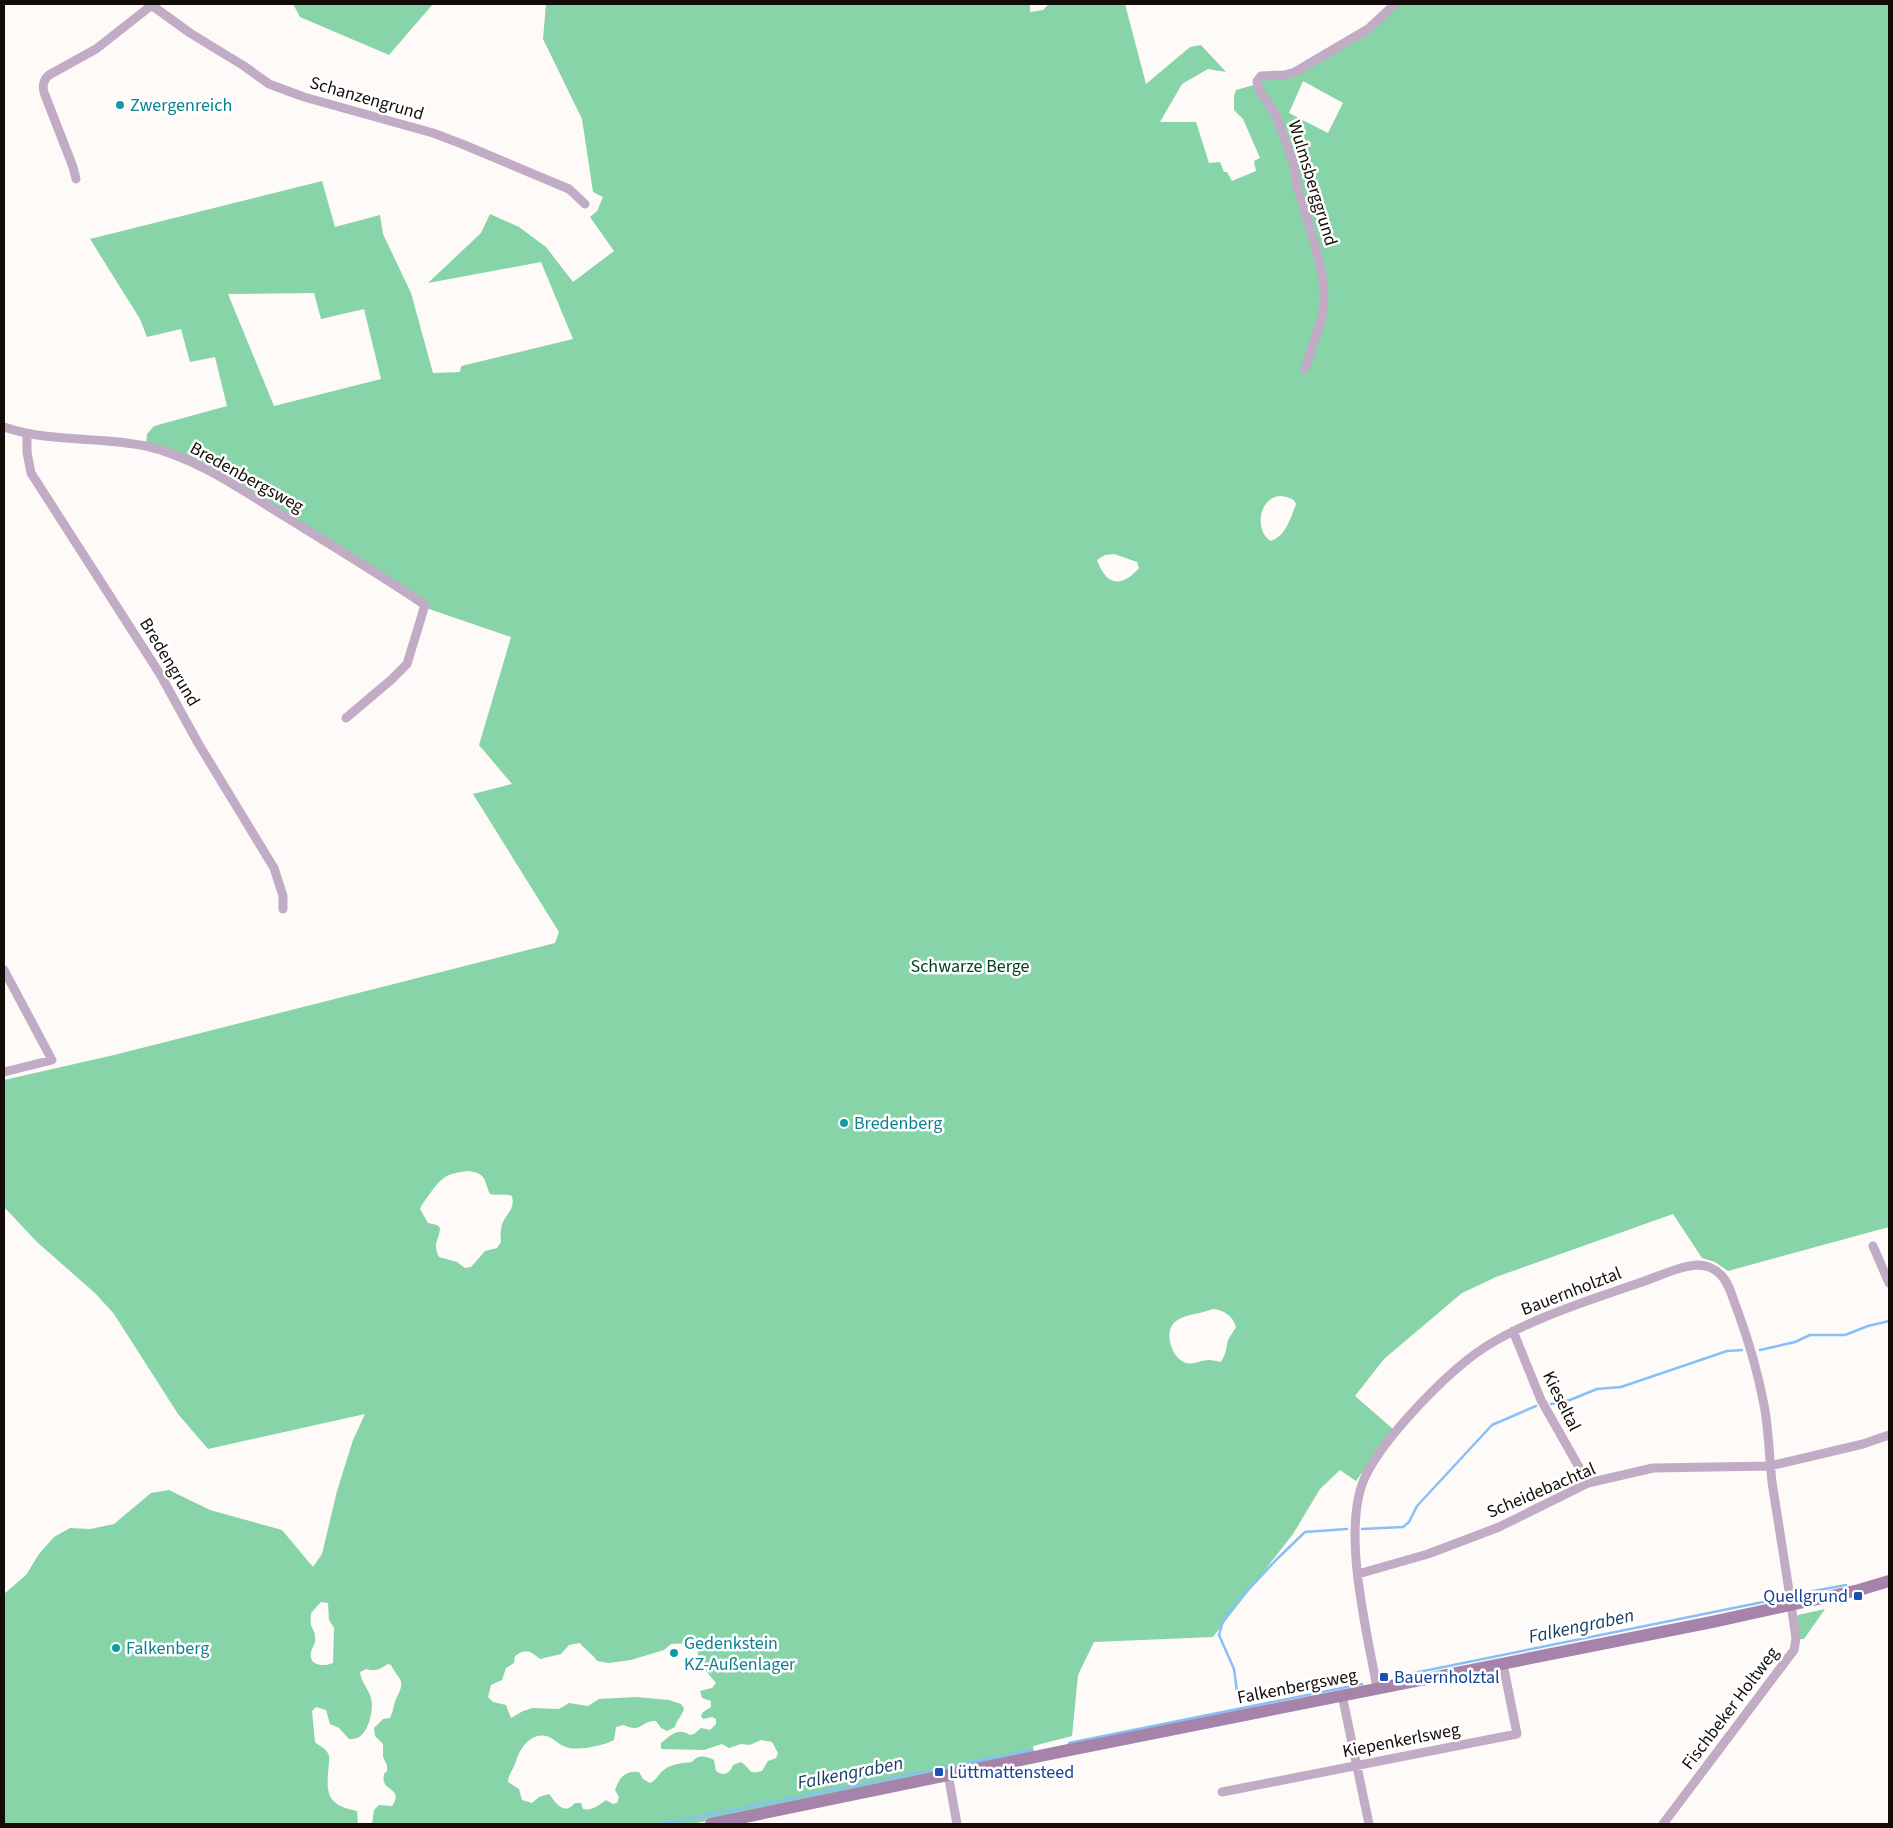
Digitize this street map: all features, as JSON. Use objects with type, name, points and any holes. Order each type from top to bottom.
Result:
[{"type":"street","points":[[76,180],[73,167],[44,92],[45,80],[49,75],[96,49],[151,4]]},
{"type":"street","name":"Schanzengrund","points":[[151,4],[190,33],[244,66],[269,84],[304,97],[456,141],[568,190],[585,204]]},
{"type":"street","name":"Wulmsberggrund","points":[[1305,369],[1322,317],[1324,301],[1323,279],[1314,241],[1297,186],[1294,165],[1274,113],[1259,90],[1257,81],[1261,76],[1284,75],[1295,72],[1368,29],[1395,4]]},
{"type":"street","name":"Bredenbergsweg","points":[[4,427],[27,434],[146,446],[186,459],[247,493],[425,605],[407,664],[346,718]]},
{"type":"street","name":"Bredengrund","points":[[27,434],[27,452],[31,473],[160,674],[198,743],[274,868],[281,887],[283,909]]},
{"type":"street","points":[[4,970],[52,1060],[4,1072]]},
{"type":"street","points":[[1872,1246],[1889,1283]]},
{"type":"street","name":"Bauernholztal","points":[[1377,1688],[1358,1574],[1355,1531],[1360,1492],[1370,1467],[1404,1423],[1442,1382],[1475,1355],[1514,1331],[1604,1295],[1696,1265],[1712,1268],[1726,1281],[1750,1345],[1764,1407],[1770,1466],[1790,1604]]},
{"type":"street","name":"Kieseltal","points":[[1514,1331],[1541,1400],[1588,1483]]},
{"type":"street","name":"Scheidebachtal","points":[[1358,1574],[1428,1554],[1499,1527],[1588,1483],[1653,1468],[1770,1466],[1862,1444],[1889,1435]]},
{"type":"street","name":"Falkenbergsweg","points":[[711,1824],[948,1774],[1712,1622],[1859,1590],[1889,1581]]},
{"type":"street","name":"Fischbeker Holtweg","points":[[1663,1824],[1794,1650],[1796,1639],[1790,1604]]},
{"type":"street","name":"Kiepenkerlsweg","points":[[1222,1792],[1517,1734],[1502,1664]]},
{"type":"street","points":[[1342,1695],[1370,1824]]},
{"type":"street","points":[[948,1774],[957,1824]]},
{"type":"green space","points":[[293,4],[433,4],[389,55],[300,17]]},
{"type":"green space","name":"Schwarze Berge","points":[[546,4],[1030,4],[1030,12],[1043,10],[1049,4],[1125,4],[1146,84],[1190,47],[1201,45],[1226,72],[1208,69],[1182,84],[1160,122],[1196,122],[1209,163],[1220,162],[1224,172],[1227,172],[1232,181],[1256,171],[1254,161],[1260,158],[1243,119],[1234,110],[1236,90],[1257,84],[1258,79],[1284,75],[1368,29],[1395,4],[1889,4],[1889,1227],[1728,1271],[1715,1262],[1702,1258],[1673,1214],[1496,1277],[1462,1293],[1384,1359],[1355,1396],[1393,1429],[1356,1481],[1340,1470],[1320,1489],[1293,1534],[1213,1637],[1094,1642],[1078,1675],[1072,1736],[1033,1746],[1034,1753],[692,1824],[372,1824],[374,1810],[379,1805],[392,1806],[396,1797],[384,1781],[387,1765],[383,1757],[383,1744],[375,1736],[374,1728],[383,1719],[390,1718],[401,1688],[400,1679],[391,1665],[388,1664],[377,1670],[366,1669],[360,1672],[371,1698],[372,1708],[370,1720],[365,1731],[357,1738],[349,1739],[339,1728],[330,1724],[326,1710],[316,1707],[312,1711],[315,1742],[325,1749],[329,1756],[328,1789],[330,1796],[339,1805],[357,1811],[358,1824],[4,1824],[4,1594],[26,1575],[39,1554],[54,1537],[70,1528],[90,1529],[114,1524],[151,1493],[169,1490],[210,1510],[282,1530],[313,1567],[322,1554],[337,1491],[353,1440],[365,1414],[208,1449],[178,1414],[114,1314],[96,1294],[37,1242],[4,1207],[4,1080],[114,1055],[555,943],[559,932],[473,794],[512,784],[479,745],[511,637],[429,609],[186,459],[146,446],[147,434],[154,426],[227,406],[215,357],[190,362],[181,329],[147,337],[140,319],[90,239],[322,181],[335,227],[380,215],[383,234],[411,293],[433,373],[460,372],[461,366],[573,339],[541,262],[428,283],[481,233],[490,214],[519,227],[546,247],[573,282],[614,251],[590,217],[597,211],[603,197],[593,192],[582,119],[543,39]],"holes":[[[1303,81],[1343,103],[1328,133],[1289,113]],[[314,293],[321,319],[364,309],[381,379],[274,406],[228,294]],[[1281,496],[1292,499],[1296,504],[1284,531],[1271,541],[1262,531],[1261,524],[1261,516],[1267,502]],[[1114,554],[1137,562],[1139,568],[1127,579],[1115,581],[1105,575],[1097,560],[1105,555]],[[468,1171],[481,1175],[490,1194],[509,1195],[512,1196],[513,1201],[511,1210],[502,1225],[501,1242],[497,1248],[485,1251],[471,1267],[465,1268],[457,1262],[439,1257],[436,1245],[440,1228],[437,1225],[428,1223],[420,1209],[439,1182],[446,1176]],[[1213,1309],[1228,1314],[1236,1327],[1228,1340],[1221,1362],[1205,1360],[1186,1363],[1177,1357],[1170,1342],[1170,1333],[1172,1326],[1182,1318]],[[321,1602],[328,1603],[329,1620],[334,1628],[333,1663],[321,1665],[314,1663],[312,1660],[311,1652],[315,1639],[311,1624],[311,1613]],[[580,1643],[597,1661],[609,1663],[631,1660],[664,1650],[671,1644],[693,1643],[697,1649],[700,1664],[716,1683],[712,1688],[700,1691],[702,1698],[711,1701],[711,1707],[703,1712],[701,1716],[703,1719],[712,1717],[716,1719],[716,1724],[710,1730],[701,1728],[690,1735],[682,1732],[675,1733],[661,1743],[661,1749],[704,1750],[722,1744],[729,1748],[741,1744],[750,1745],[761,1740],[772,1742],[778,1753],[776,1758],[768,1761],[762,1771],[752,1772],[741,1762],[733,1765],[724,1774],[716,1771],[714,1760],[699,1757],[692,1762],[668,1767],[650,1783],[643,1779],[639,1772],[630,1772],[623,1776],[615,1790],[619,1797],[617,1803],[613,1804],[606,1800],[590,1809],[583,1809],[581,1803],[575,1803],[571,1807],[564,1809],[549,1794],[539,1797],[532,1803],[522,1800],[519,1789],[508,1782],[508,1779],[520,1751],[532,1738],[543,1735],[569,1748],[592,1747],[614,1740],[616,1727],[624,1725],[634,1728],[647,1722],[656,1721],[661,1728],[667,1731],[675,1727],[684,1708],[681,1704],[669,1700],[636,1697],[599,1699],[588,1706],[569,1703],[559,1709],[533,1708],[511,1718],[506,1705],[493,1702],[488,1697],[491,1685],[502,1680],[506,1668],[514,1663],[515,1656],[526,1651],[540,1659],[561,1654],[569,1645]]]},
{"type":"green space","points":[[1825,1609],[1804,1639],[1800,1639],[1798,1615]]},
{"type":"waterway","points":[[1760,1350],[1795,1342],[1810,1335],[1845,1335],[1868,1326],[1889,1321]]},
{"type":"waterway","points":[[1551,1404],[1570,1400],[1597,1389],[1621,1387],[1727,1351],[1742,1350]]},
{"type":"waterway","points":[[1362,1529],[1403,1527],[1409,1522],[1417,1506],[1492,1425],[1536,1406]]},
{"type":"waterway","points":[[1238,1699],[1234,1669],[1219,1635],[1223,1621],[1235,1604],[1305,1532],[1347,1529]]},
{"type":"waterway","name":"Falkengraben","points":[[1808,1592],[1846,1585]]},
{"type":"waterway","name":"Falkengraben","points":[[1394,1677],[1773,1600]]},
{"type":"waterway","name":"Falkengraben","points":[[1069,1743],[1362,1684]]},
{"type":"waterway","name":"Falkengraben","points":[[674,1822],[1032,1750]]},
{"type":"waterway","name":"Falkengraben","points":[[662,1824],[671,1822]]},
{"type":"place","name":"Zwergenreich","points":[[120,105]]},
{"type":"place","name":"Bredenberg","points":[[844,1123]]},
{"type":"place","name":"Quellgrund","points":[[1858,1596]]},
{"type":"place","name":"Falkenberg","points":[[116,1648]]},
{"type":"place","name":"Gedenkstein KZ-Außenlager","points":[[674,1653]]},
{"type":"place","name":"Bauernholztal","points":[[1384,1677]]},
{"type":"place","name":"Lüttmattensteed","points":[[939,1772]]}]
